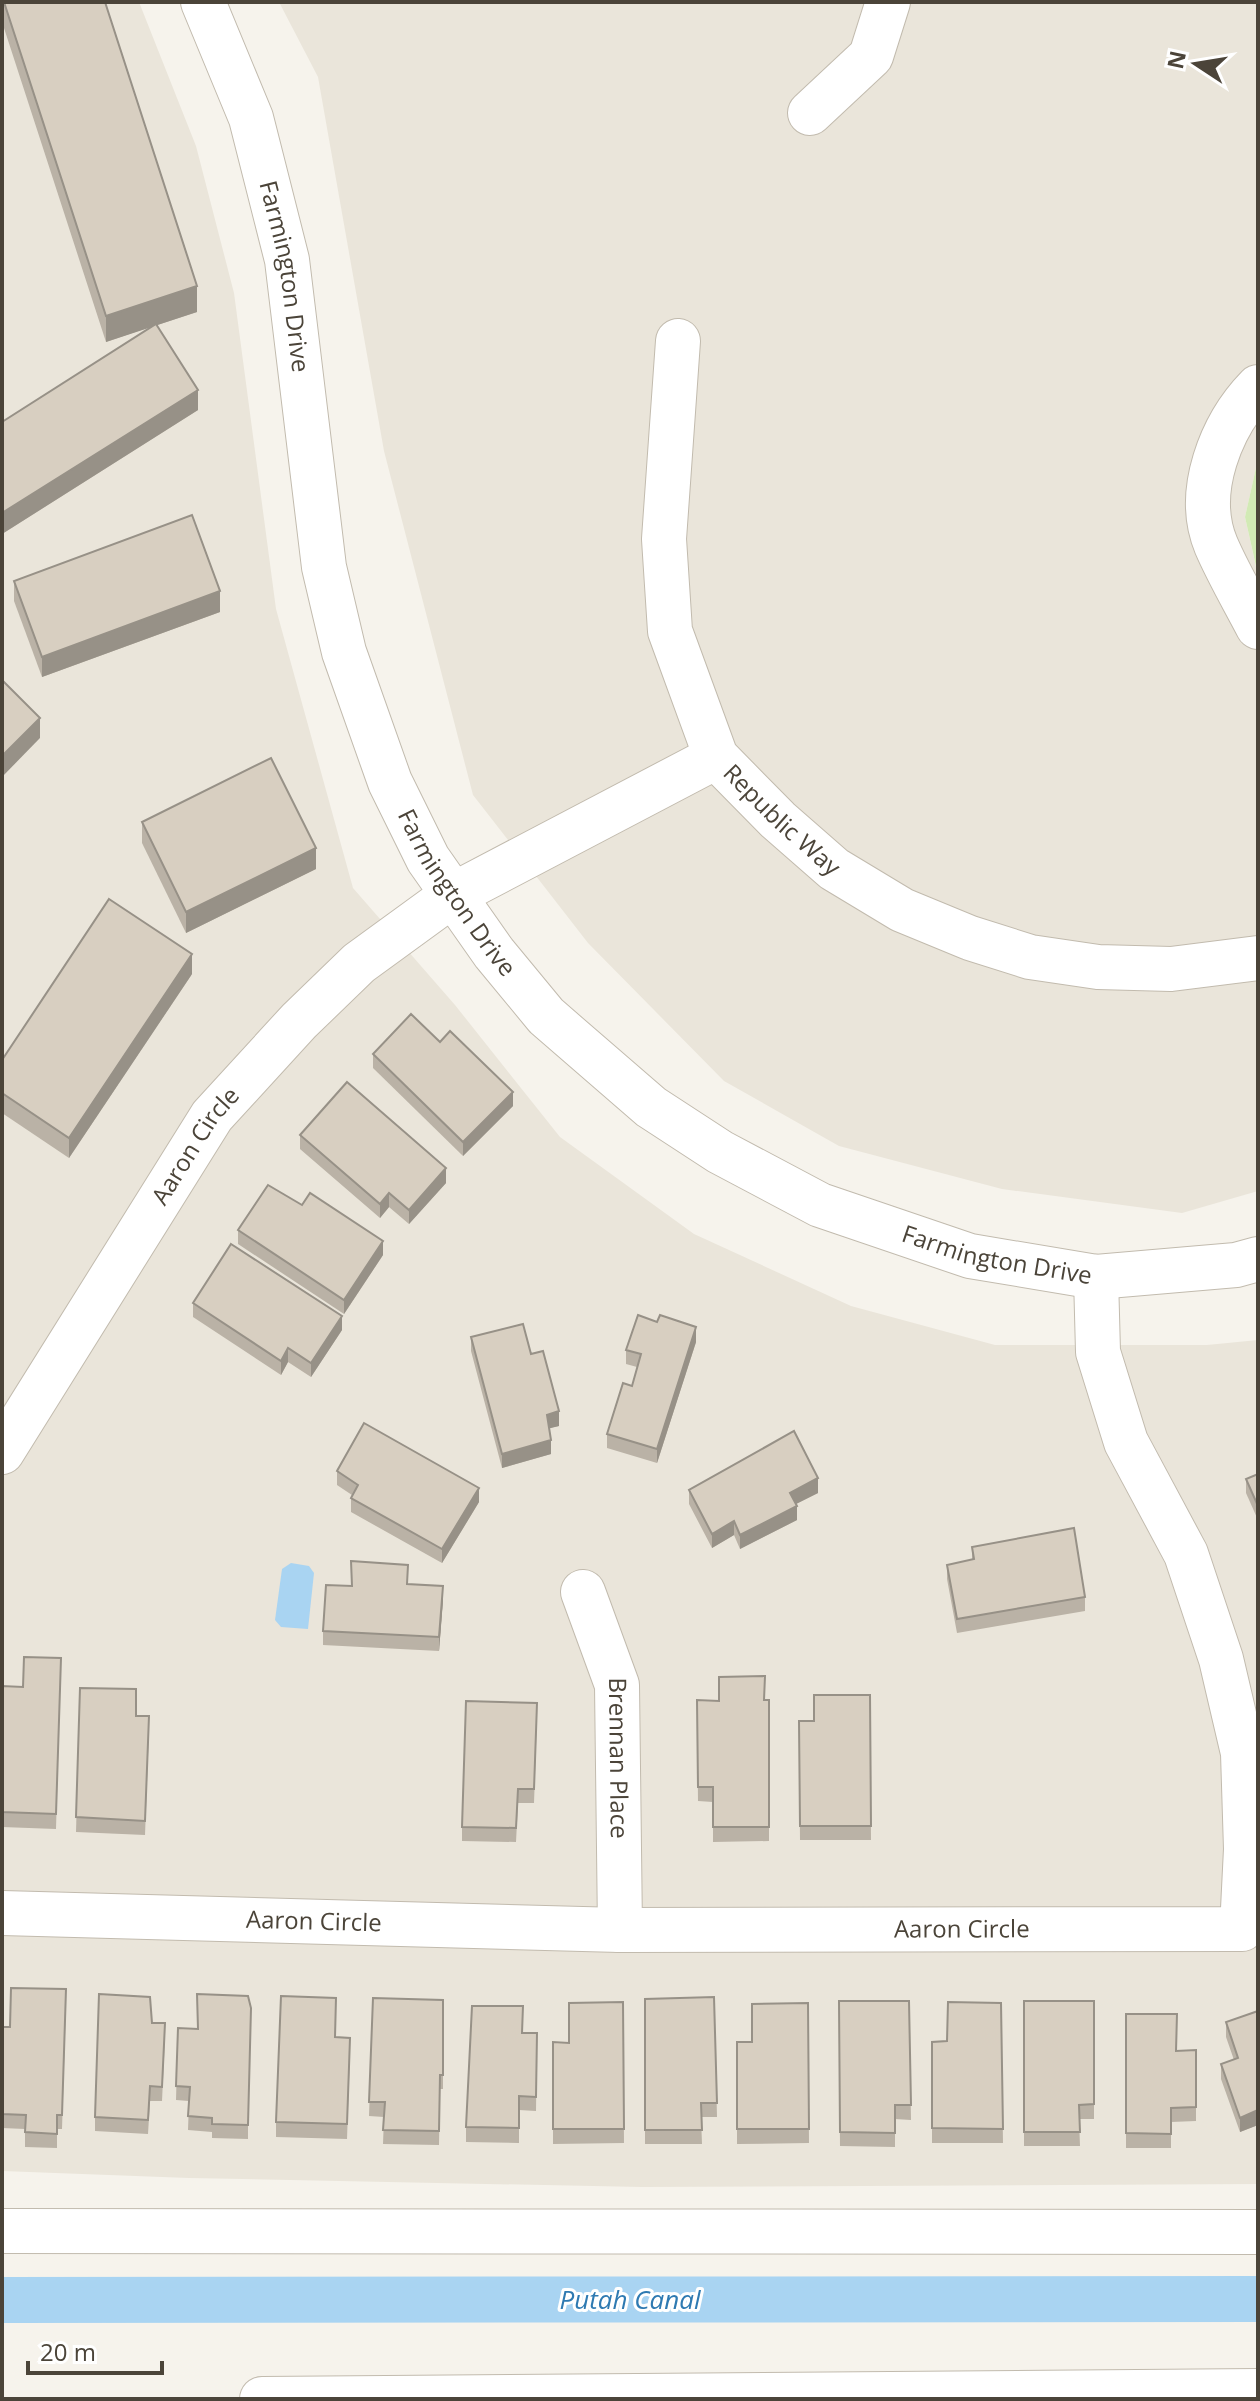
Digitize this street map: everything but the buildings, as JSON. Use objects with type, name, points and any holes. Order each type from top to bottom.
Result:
[{"type":"street","name":"Farmington Drive","points":[[203,2],[251,118],[287,260],[324,567],[344,652],[390,782],[451,896],[546,1016],[651,1107],[720,1152],[820,1205],[970,1256],[1096,1277],[1236,1265],[1258,1259]]},
{"type":"street","points":[[810,113],[871,56],[888,2]]},
{"type":"street","name":"Republic Way","points":[[678,341],[664,539],[670,631],[716,757],[834,869],[902,910],[970,938],[1030,957],[1098,967],[1171,969],[1258,958]]},
{"type":"street","points":[[1258,387],[1237,409],[1216,457],[1208,496],[1215,542],[1258,627]]},
{"type":"street","name":"Aaron Circle","points":[[2,1452],[212,1116],[299,1021],[359,963],[451,896],[716,757]]},
{"type":"street","name":"Aaron Circle","points":[[2,1913],[620,1930],[1242,1929],[1246,1849],[1243,1753],[1221,1659],[1186,1554],[1126,1442],[1098,1352],[1096,1277]]},
{"type":"street","name":"Brennan Place","points":[[583,1592],[617,1685],[620,1930]]},
{"type":"street","points":[[2,2231],[1258,2232]]},
{"type":"street","points":[[262,2399],[1258,2391]]},
{"type":"shaded area","points":[[2,2],[139,2],[196,146],[234,293],[276,609],[353,888],[455,1005],[560,1137],[694,1234],[851,1306],[995,1345],[1207,1345],[1258,1340],[1258,2184],[642,2187],[2,2171]]},
{"type":"shaded area","points":[[279,2],[1258,2],[1258,459],[1245,517],[1258,576],[1258,1191],[1182,1213],[1002,1189],[839,1146],[724,1081],[588,943],[473,795],[384,451],[318,77]]},
{"type":"green space","points":[[1258,459],[1258,575],[1245,517]]},
{"type":"water","points":[[291,1563],[309,1566],[314,1573],[308,1629],[281,1627],[275,1620],[282,1569]]},
{"type":"waterway","name":"Putah Canal","points":[[2,2300],[1258,2299]]}]
